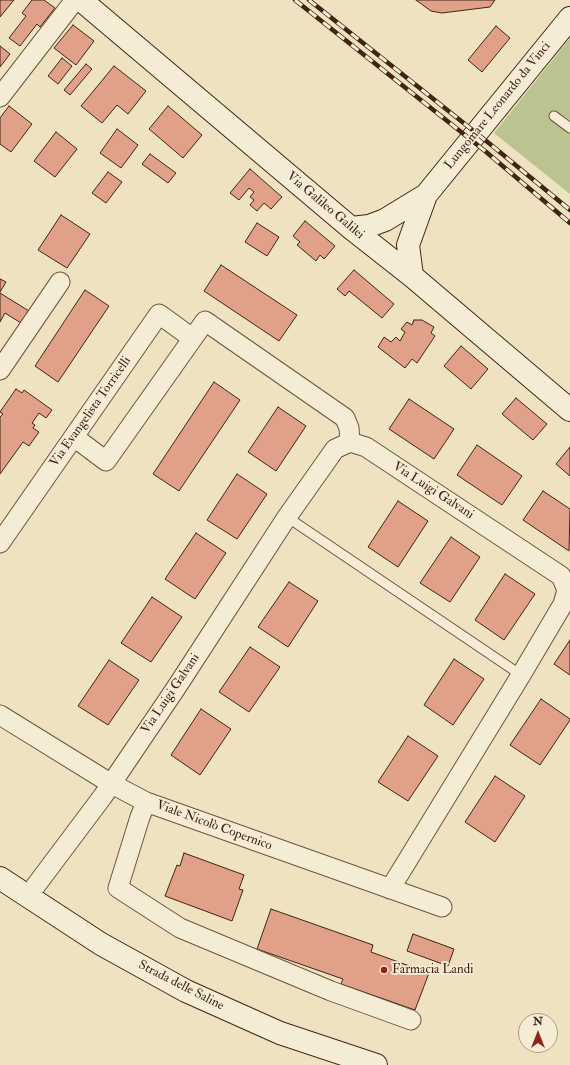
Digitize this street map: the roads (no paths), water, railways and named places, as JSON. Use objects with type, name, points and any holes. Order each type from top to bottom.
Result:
[{"type":"street","points":[[0,97],[75,0]]},
{"type":"street","name":"Via Galileo Galilei","points":[[81,0],[351,228],[412,276],[570,410]]},
{"type":"street","name":"Lungomare Leonardo da Vinci","points":[[412,276],[408,245],[426,195],[570,18]]},
{"type":"street","name":"Lungomare Leonardo da Vinci","points":[[351,228],[369,226],[385,220],[426,195]]},
{"type":"street","points":[[385,220],[382,236],[382,253],[395,248],[410,238]]},
{"type":"street","points":[[0,370],[60,282]]},
{"type":"street","name":"Via Evangelista Torricelli","points":[[0,543],[159,314],[192,338]]},
{"type":"street","points":[[74,437],[106,460],[205,321],[345,418],[349,428],[350,442]]},
{"type":"street","name":"Via Luigi Galvani","points":[[28,896],[103,796],[110,783],[176,688],[287,517],[335,449],[350,442],[366,447],[561,576],[567,590],[563,604],[521,675],[390,889]]},
{"type":"street","name":"Viale Nicolò Copernico","points":[[0,715],[110,783],[146,802],[442,907]]},
{"type":"street","points":[[146,802],[118,888],[180,928],[331,991],[411,1020]]},
{"type":"street","name":"Strada delle Saline","points":[[0,878],[101,944],[186,991],[280,1033],[376,1065]]},
{"type":"lane","points":[[554,116],[570,128]]},
{"type":"lane","points":[[287,517],[521,675]]},
{"type":"railway","points":[[295,0],[485,151],[570,223]]},
{"type":"railway","points":[[309,0],[490,144],[570,210]]},
{"type":"place","name":"Farmacia Landi","points":[[384,970]]}]
